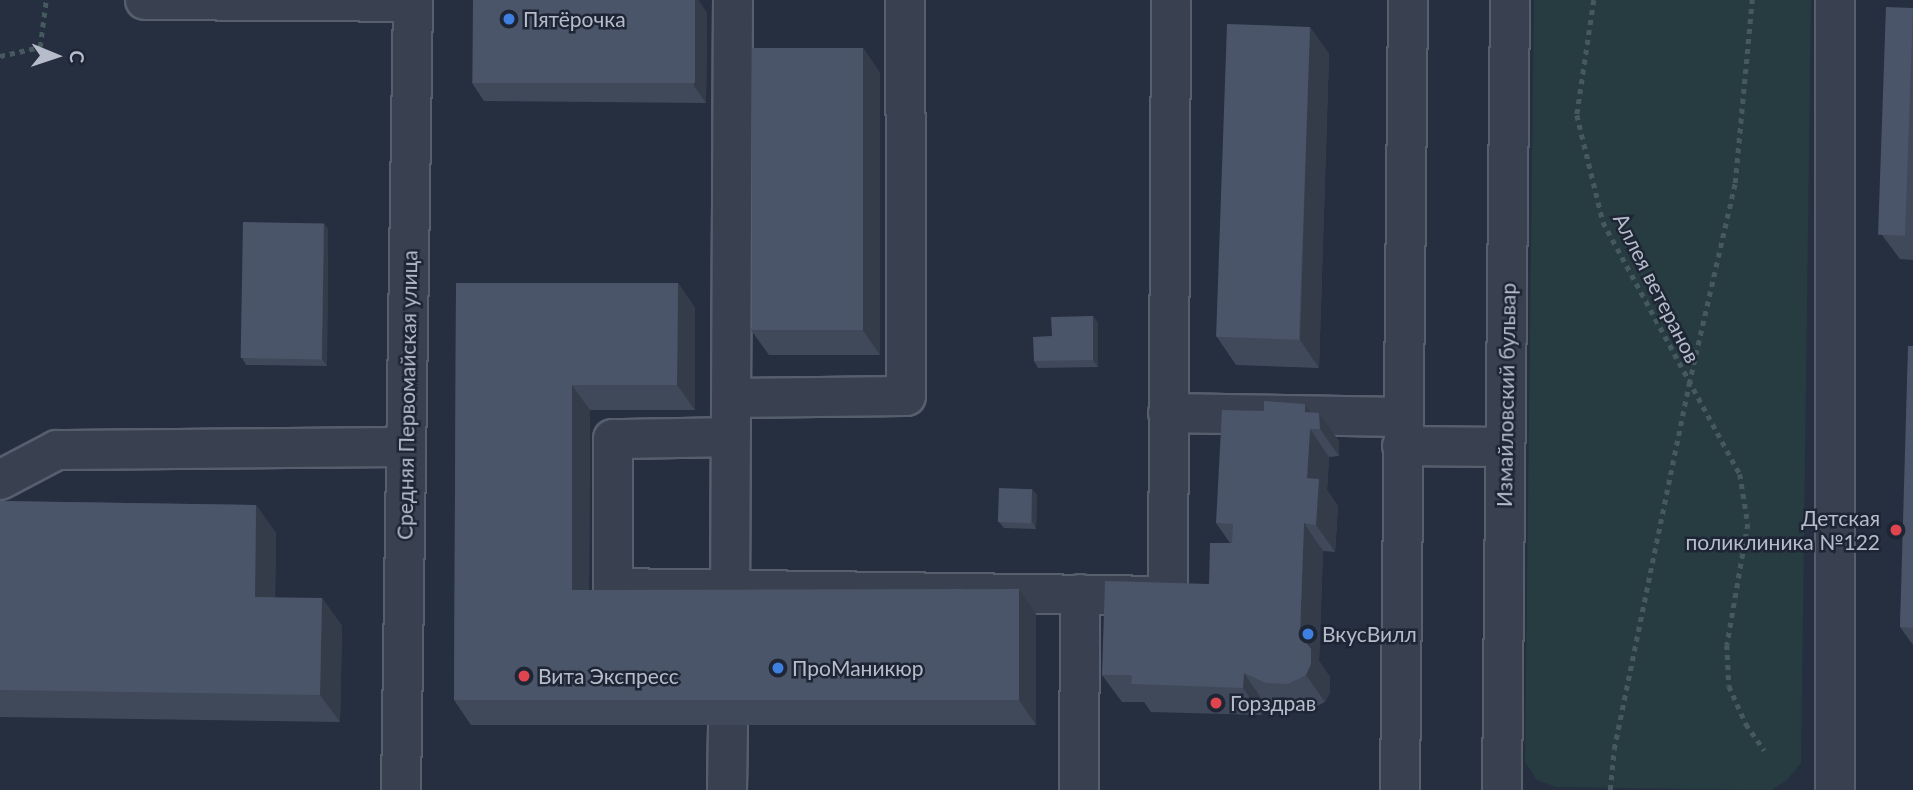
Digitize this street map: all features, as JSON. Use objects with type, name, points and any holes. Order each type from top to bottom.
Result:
[{"type":"street","points":[[145,0],[413,1]]},
{"type":"street","points":[[731,601],[733,0]]},
{"type":"street","points":[[731,398],[906,396],[905,0]]},
{"type":"street","points":[[731,437],[613,439],[613,588],[731,601],[1080,594],[1168,596],[1171,0]]},
{"type":"street","points":[[1400,790],[1408,0]]},
{"type":"street","name":"Измайловский бульвар","points":[[1502,790],[1510,0]]},
{"type":"street","points":[[1835,0],[1835,790]]},
{"type":"street","name":"Средняя Первомайская улица","points":[[401,790],[413,1]]},
{"type":"street","points":[[1168,413],[1402,432],[1505,447]]},
{"type":"street","points":[[0,480],[57,450],[406,447]]},
{"type":"street","points":[[1079,790],[1080,594]]},
{"type":"street","points":[[727,790],[728,725]]},
{"type":"path","points":[[0,56],[40,47],[46,0]]},
{"type":"path","name":"Аллея ветеранов","points":[[1594,0],[1577,115],[1603,222],[1740,474],[1748,524],[1727,645],[1728,686],[1764,750]]},
{"type":"path","name":"Аллея ветеранов","points":[[1610,790],[1614,749],[1689,384],[1735,183],[1752,0]]},
{"type":"green space","points":[[1534,0],[1811,0],[1801,763],[1787,780],[1771,790],[1556,787],[1537,780],[1525,762]]},
{"type":"building","points":[[473,0],[695,0],[695,83],[473,83]]},
{"type":"building","points":[[1886,7],[1913,8],[1905,236],[1878,235]]},
{"type":"building","points":[[1227,24],[1310,27],[1299,340],[1216,337]]},
{"type":"building","points":[[752,48],[863,48],[863,330],[752,330]]},
{"type":"building","points":[[243,222],[324,223],[322,359],[241,358]]},
{"type":"building","points":[[456,283],[678,283],[677,385],[572,385],[572,590],[1019,589],[1019,700],[454,700]]},
{"type":"building","points":[[1093,316],[1093,360],[1034,361],[1033,337],[1052,336],[1051,317]]},
{"type":"building","points":[[1908,346],[1913,346],[1913,628],[1900,627]]},
{"type":"building","points":[[1264,401],[1305,404],[1305,412],[1319,413],[1320,429],[1310,429],[1307,478],[1319,479],[1316,525],[1304,523],[1300,634],[1311,649],[1311,664],[1306,675],[1288,684],[1266,683],[1244,673],[1243,688],[1131,684],[1132,675],[1102,675],[1105,581],[1209,584],[1210,543],[1232,543],[1233,524],[1216,523],[1222,410],[1264,411]]},
{"type":"building","points":[[999,488],[1032,489],[1031,523],[998,522]]},
{"type":"building","points":[[0,501],[256,505],[255,597],[322,598],[320,695],[0,690]]},
{"type":"place","name":"Пятёрочка","points":[[509,19]]},
{"type":"place","name":"Детская поликлиника №122","points":[[1896,530]]},
{"type":"place","name":"ВкусВилл","points":[[1308,634]]},
{"type":"place","name":"ПроМаникюр","points":[[778,668]]},
{"type":"place","name":"Вита Экспресс","points":[[524,676]]},
{"type":"place","name":"Горздрав","points":[[1216,703]]}]
